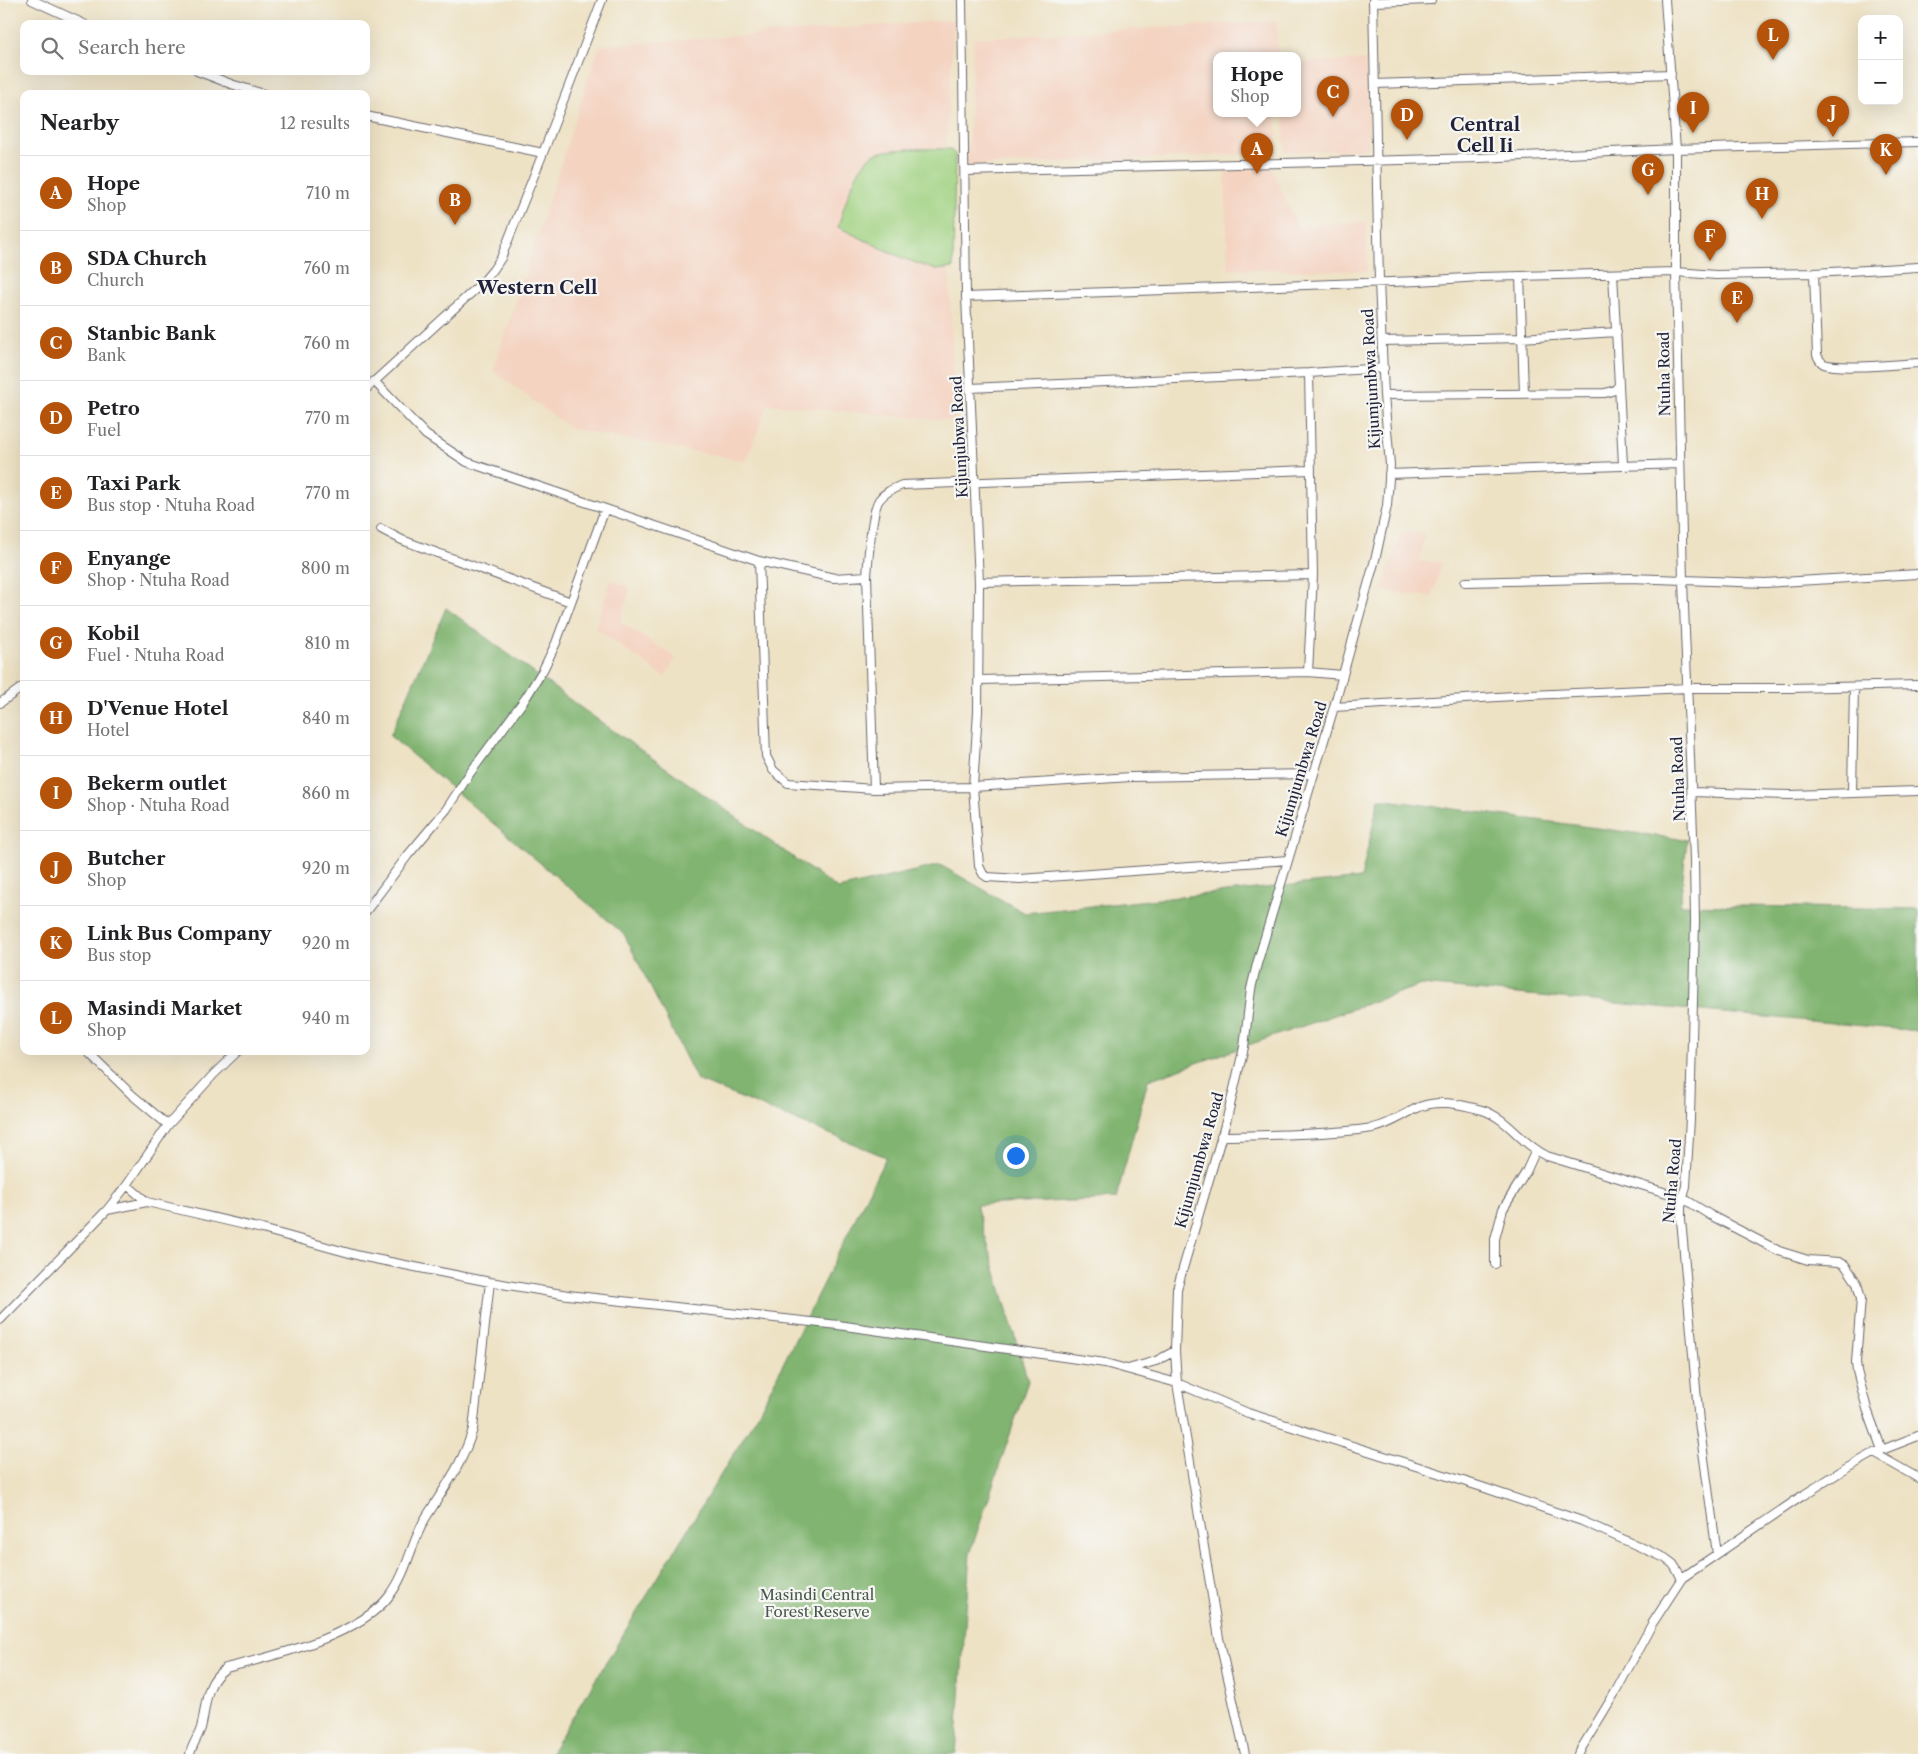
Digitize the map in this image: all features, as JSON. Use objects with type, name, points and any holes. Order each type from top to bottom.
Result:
[{"type":"street","points":[[33,0],[76,20]]},
{"type":"street","points":[[370,386],[482,283],[501,258],[602,0]]},
{"type":"street","name":"Kijunjubwa Road","points":[[962,0],[966,297],[979,582],[978,680],[973,787],[979,866],[988,878],[1020,879],[1288,860]]},
{"type":"street","points":[[1373,1],[1432,0]]},
{"type":"street","name":"Ntuha Road","points":[[1666,0],[1676,149],[1676,272],[1680,464],[1695,922],[1689,1145],[1686,1186],[1683,1198],[1682,1232],[1699,1422],[1717,1554]]},
{"type":"street","name":"Kijumjumbwa Road","points":[[1246,1754],[1220,1638],[1177,1383],[1175,1351],[1177,1289],[1221,1136],[1244,1047],[1251,990],[1257,964],[1334,707],[1376,556],[1387,506],[1390,465],[1384,395],[1373,1]]},
{"type":"street","points":[[1375,84],[1671,74]]},
{"type":"street","points":[[207,75],[251,90]]},
{"type":"street","points":[[370,117],[543,153]]},
{"type":"street","points":[[965,171],[1508,157],[1676,149],[1918,142]]},
{"type":"street","points":[[966,297],[1520,276],[1676,272],[1716,275],[1814,273],[1918,267]]},
{"type":"street","points":[[1814,273],[1817,355],[1820,361],[1825,364],[1839,366],[1918,364]]},
{"type":"street","points":[[1613,274],[1623,465]]},
{"type":"street","points":[[1520,276],[1524,394]]},
{"type":"street","points":[[1383,341],[1521,338],[1617,332]]},
{"type":"street","points":[[970,388],[1384,368]]},
{"type":"street","points":[[1308,672],[1313,574],[1309,373]]},
{"type":"street","points":[[374,382],[426,435],[467,462],[759,561],[834,578],[867,576]]},
{"type":"street","points":[[1384,395],[1605,393],[1615,390],[1619,385]]},
{"type":"street","points":[[1389,474],[1680,464]]},
{"type":"street","points":[[874,789],[867,576],[870,541],[878,501],[888,491],[902,485],[1310,470]]},
{"type":"street","points":[[370,906],[408,855],[446,810],[470,773],[525,699],[543,670],[556,643],[605,509]]},
{"type":"street","points":[[381,529],[402,540],[571,602]]},
{"type":"street","points":[[759,561],[766,756],[773,770],[788,783],[874,789],[973,787],[1132,778],[1313,774]]},
{"type":"street","points":[[979,582],[1313,574]]},
{"type":"street","points":[[1465,582],[1621,578],[1765,583],[1918,574]]},
{"type":"street","points":[[978,680],[1308,672],[1342,676]]},
{"type":"street","points":[[1334,707],[1688,688],[1918,685]]},
{"type":"street","points":[[1852,793],[1854,687]]},
{"type":"street","points":[[0,703],[20,689]]},
{"type":"street","points":[[1692,792],[1790,795],[1918,791]]},
{"type":"street","points":[[91,1055],[131,1094],[168,1125]]},
{"type":"street","points":[[0,1320],[107,1210],[127,1185],[168,1125],[234,1055]]},
{"type":"street","points":[[1221,1136],[1333,1132],[1375,1127],[1392,1122],[1421,1106],[1438,1103],[1474,1108],[1491,1114],[1536,1150],[1559,1160],[1683,1198],[1710,1215],[1779,1251],[1808,1260],[1839,1262],[1847,1267],[1857,1283],[1861,1299],[1857,1371],[1867,1409],[1882,1450]]},
{"type":"street","points":[[1495,1264],[1495,1239],[1503,1209],[1526,1172],[1536,1150]]},
{"type":"street","points":[[127,1185],[147,1202]]},
{"type":"street","points":[[107,1210],[147,1202],[262,1229],[360,1256],[490,1282],[568,1295],[847,1326],[1029,1351],[1128,1369],[1177,1383],[1248,1412],[1482,1487],[1582,1522],[1665,1558],[1673,1564],[1682,1578]]},
{"type":"street","points":[[190,1754],[200,1730],[210,1685],[219,1673],[226,1668],[308,1645],[333,1635],[359,1621],[380,1606],[390,1595],[422,1526],[452,1479],[473,1429],[490,1282]]},
{"type":"street","points":[[1128,1369],[1156,1361],[1175,1351]]},
{"type":"street","points":[[1578,1754],[1616,1691],[1652,1624],[1682,1578],[1802,1496],[1874,1453],[1918,1436]]},
{"type":"street","points":[[1874,1453],[1918,1478]]},
{"type":"shaded area","points":[[954,20],[945,166],[955,421],[768,404],[746,461],[572,429],[493,371],[599,46]]},
{"type":"shaded area","points":[[1277,21],[1277,52],[1213,52],[1213,117],[1277,117],[1277,153],[967,166],[974,38]]},
{"type":"shaded area","points":[[1367,60],[1369,149],[1285,152],[1284,117],[1301,117],[1301,62]]},
{"type":"shaded area","points":[[1225,169],[1272,169],[1297,226],[1366,222],[1367,271],[1228,269]]},
{"type":"shaded area","points":[[1401,533],[1425,534],[1419,562],[1442,562],[1432,597],[1382,590]]},
{"type":"shaded area","points":[[611,580],[630,588],[620,622],[676,658],[665,677],[595,628]]},
{"type":"green space","points":[[950,149],[955,154],[953,268],[936,270],[902,258],[838,227],[856,177],[867,160],[873,155],[880,152],[899,150]]},
{"type":"green space","name":"Masindi Central Forest Reserve","points":[[446,608],[584,710],[838,889],[940,865],[1025,913],[1361,878],[1379,799],[1687,840],[1680,905],[1918,909],[1918,1031],[1421,985],[1148,1080],[1116,1199],[976,1205],[1028,1381],[970,1553],[956,1754],[550,1754],[758,1414],[886,1157],[697,1080],[624,934],[390,736]]},
{"type":"place","name":"Masindi Market","points":[[1773,60]]},
{"type":"place","name":"Stanbic Bank","points":[[1333,117]]},
{"type":"place","name":"Bekerm outlet","points":[[1693,133]]},
{"type":"place","name":"Butcher","points":[[1833,137]]},
{"type":"place","name":"Petro","points":[[1407,140]]},
{"type":"place","name":"Hope","points":[[1257,174]]},
{"type":"place","name":"Link Bus Company","points":[[1886,175]]},
{"type":"place","name":"Kobil","points":[[1648,195]]},
{"type":"place","name":"D'Venue Hotel","points":[[1762,219]]},
{"type":"place","name":"SDA Church","points":[[455,225]]},
{"type":"place","name":"Enyange","points":[[1710,261]]},
{"type":"place","name":"Taxi Park","points":[[1737,323]]},
{"type":"district","name":"Central Cell Ii","points":[[1485,135]]},
{"type":"district","name":"Western Cell","points":[[537,288]]}]
